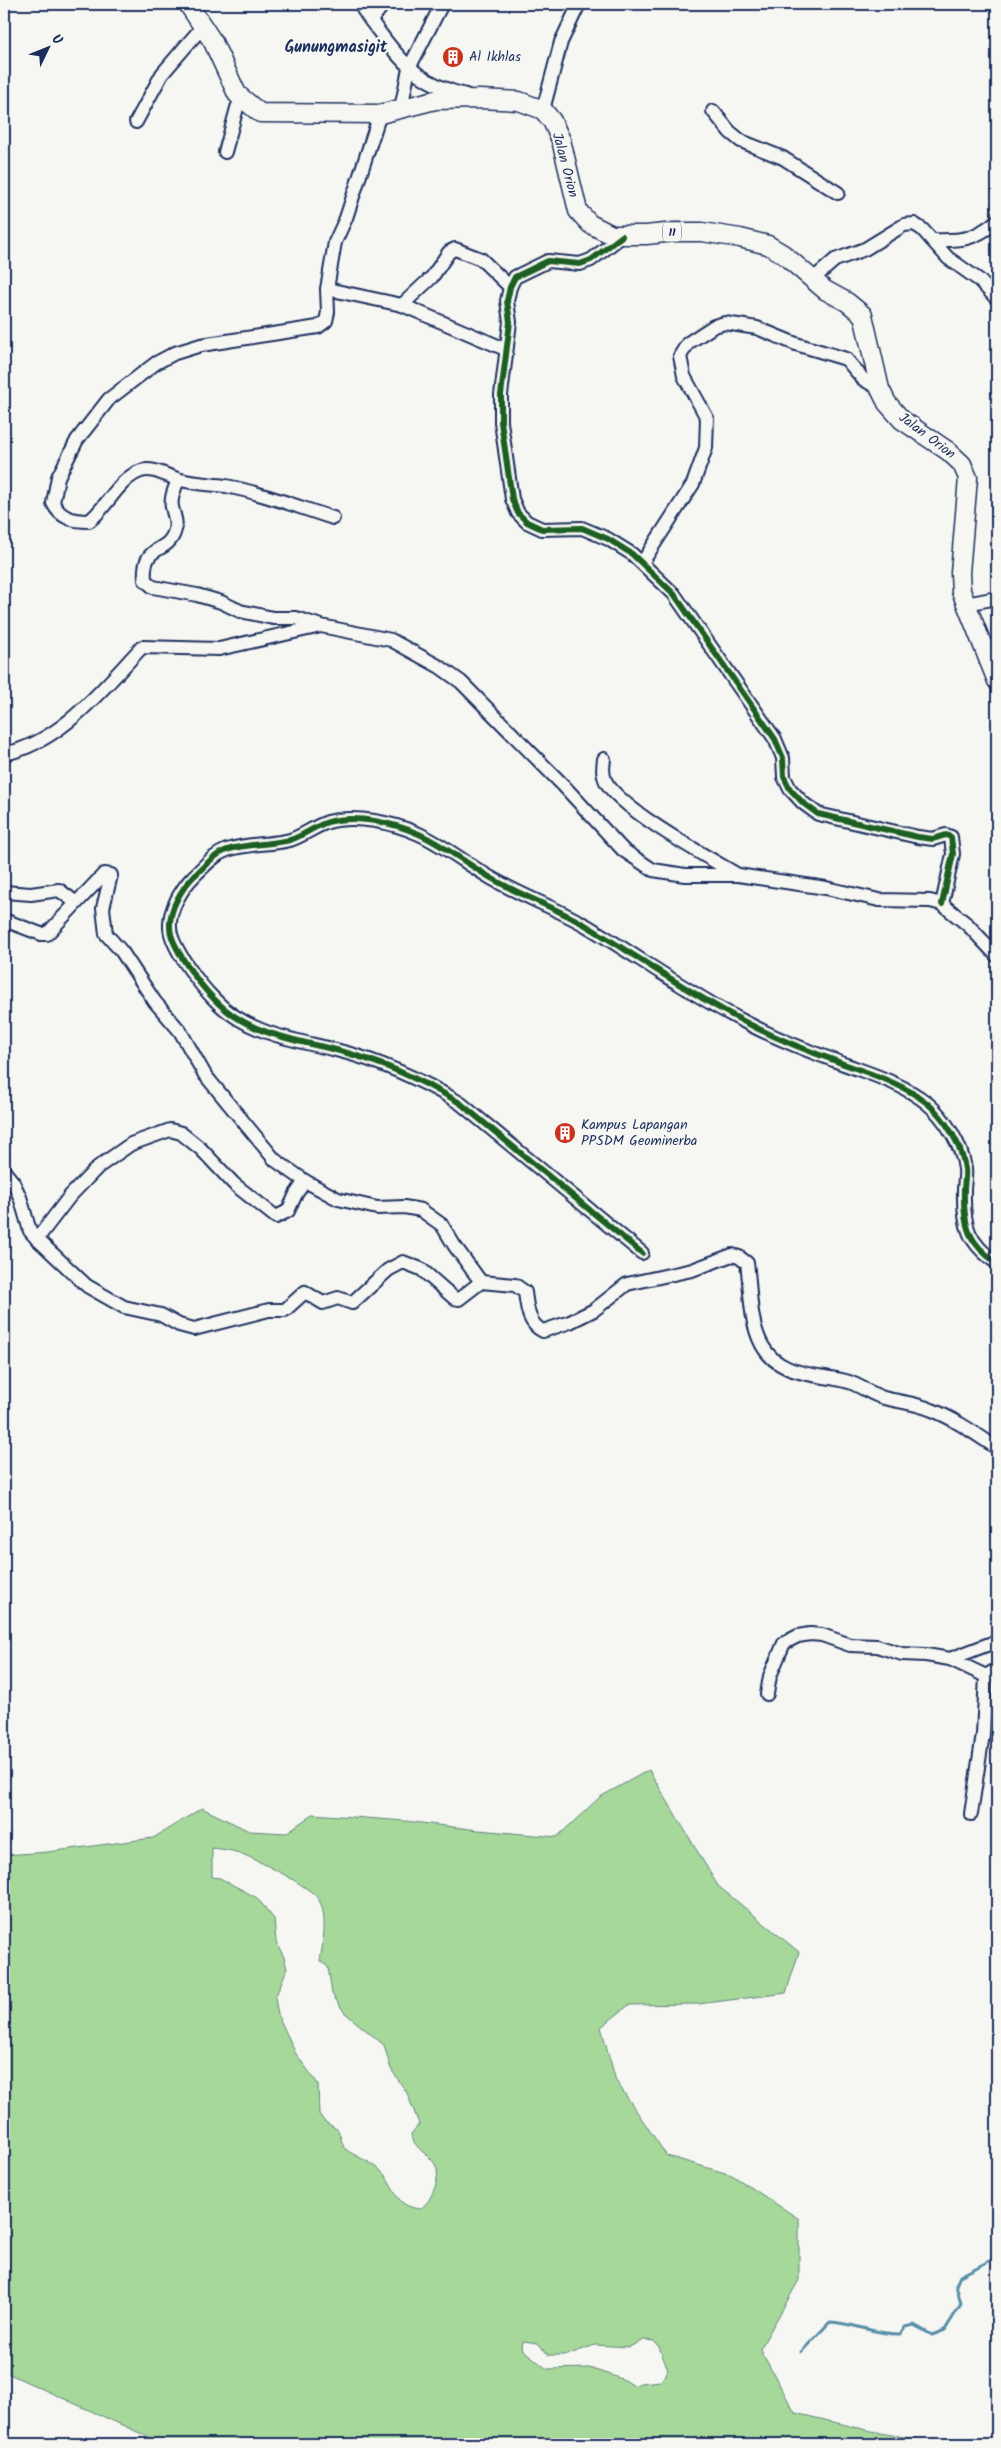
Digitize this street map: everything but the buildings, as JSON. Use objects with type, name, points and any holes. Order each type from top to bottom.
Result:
[{"type":"highway","points":[[188,4],[204,25],[228,80],[237,94],[260,113],[380,114],[435,100],[480,98],[519,101],[543,110]]},
{"type":"highway","name":"Jalan Orion","points":[[543,110],[552,122],[561,140],[578,211],[590,224],[605,232],[622,236],[684,232],[740,238],[768,246],[783,254],[825,290],[847,302],[863,315],[880,390],[887,403],[902,420],[948,451],[962,464],[968,478],[960,573],[961,591],[997,677]]},
{"type":"street","points":[[360,4],[398,58],[409,68],[431,84],[448,91],[480,98]]},
{"type":"street","points":[[371,20],[384,4]]},
{"type":"street","points":[[401,109],[409,68],[442,4]]},
{"type":"street","points":[[543,110],[561,42],[579,4]]},
{"type":"street","points":[[136,122],[162,74],[204,25]]},
{"type":"street","points":[[225,152],[237,108],[242,97]]},
{"type":"street","points":[[713,111],[730,132],[741,141],[783,158],[838,193]]},
{"type":"street","points":[[332,518],[266,496],[226,486],[178,480],[153,470],[139,472],[112,493],[101,510],[88,520],[81,521],[62,516],[53,503],[58,477],[77,440],[109,399],[135,377],[175,353],[201,344],[318,327],[326,321],[328,312],[326,289],[339,229],[346,218],[380,114]]},
{"type":"street","points":[[932,240],[967,240],[977,236],[997,221]]},
{"type":"street","points":[[812,280],[835,260],[865,249],[904,225],[914,224],[922,229],[948,258],[979,280],[997,300]]},
{"type":"street","points":[[622,236],[591,260],[580,264],[548,261],[515,277],[510,287],[508,301],[510,322],[500,395],[500,422],[512,498],[518,513],[528,522],[542,529],[582,528],[608,538],[642,562],[674,594],[775,739],[783,758],[784,777],[790,789],[803,803],[818,814],[874,828],[933,839],[946,835],[951,837],[953,854],[942,904]]},
{"type":"street","points":[[402,305],[432,277],[450,252],[455,249],[480,259],[510,287]]},
{"type":"street","points":[[326,289],[402,305],[505,349]]},
{"type":"street","points":[[642,562],[692,484],[706,448],[707,418],[684,376],[680,356],[693,339],[714,326],[725,323],[757,328],[796,344],[846,358],[863,379],[880,390]]},
{"type":"street","points":[[178,480],[171,505],[177,522],[174,534],[169,543],[148,556],[144,569],[145,580],[153,587],[197,595],[240,610],[273,618],[296,618],[321,626],[391,640],[440,667],[461,682],[562,784],[623,850],[652,870],[685,875],[738,875],[826,888],[879,900],[930,901],[942,904],[968,925],[997,956]]},
{"type":"street","points":[[966,604],[997,598]]},
{"type":"street","points":[[4,754],[19,751],[56,732],[109,682],[142,647],[219,649],[321,626]]},
{"type":"street","points":[[604,759],[603,774],[605,780],[628,804],[685,843],[738,875]]},
{"type":"street","points":[[642,1253],[460,1103],[432,1086],[391,1068],[338,1050],[268,1033],[245,1024],[215,1000],[194,974],[174,942],[170,927],[173,911],[186,884],[217,854],[230,848],[292,839],[326,822],[347,818],[392,825],[416,833],[446,848],[496,881],[548,905],[587,926],[740,1020],[786,1043],[895,1083],[925,1101],[941,1116],[953,1135],[965,1169],[964,1196],[970,1239],[997,1263]]},
{"type":"street","points":[[4,920],[41,934],[47,934],[75,902],[104,874],[111,875],[103,908],[106,934],[122,952],[155,1002],[180,1031],[205,1075],[275,1160],[305,1181],[338,1200],[377,1208],[404,1207],[421,1210],[442,1225],[481,1282]]},
{"type":"street","points":[[4,892],[31,894],[59,890],[75,902]]},
{"type":"street","points":[[37,1239],[70,1196],[98,1167],[131,1144],[170,1130],[176,1130],[188,1138],[234,1184],[276,1217],[288,1211],[305,1181]]},
{"type":"street","points":[[4,1171],[16,1189],[30,1231],[87,1286],[124,1306],[161,1315],[179,1325],[194,1329],[269,1310],[285,1310],[305,1292],[323,1303],[338,1298],[352,1303],[388,1270],[402,1262],[421,1269],[454,1298],[459,1299],[481,1282],[515,1286],[525,1292],[528,1313],[539,1329],[543,1331],[570,1322],[594,1310],[626,1284],[692,1270],[732,1254],[747,1264],[757,1331],[762,1346],[775,1362],[802,1374],[852,1383],[882,1398],[909,1402],[930,1409],[950,1418],[997,1448]]},
{"type":"street","points":[[767,1694],[770,1676],[784,1643],[798,1636],[810,1634],[822,1635],[850,1645],[877,1646],[902,1654],[950,1659],[986,1676]]},
{"type":"street","points":[[950,1659],[997,1641]]},
{"type":"street","points":[[986,1676],[997,1669]]},
{"type":"street","points":[[971,1814],[982,1734],[986,1676]]},
{"type":"green space","points":[[649,1770],[718,1886],[799,1952],[786,1993],[698,2004],[629,2005],[601,2027],[616,2081],[667,2156],[732,2175],[799,2219],[799,2280],[760,2349],[795,2413],[880,2433],[947,2444],[164,2444],[7,2373],[4,2369],[4,1855],[48,1852],[153,1838],[202,1808],[249,1831],[286,1833],[313,1814],[405,1821],[557,1837],[600,1797]],"holes":[[[212,1848],[236,1852],[257,1861],[295,1881],[314,1894],[319,1900],[324,1922],[320,1961],[328,1967],[332,1994],[345,2013],[384,2045],[391,2069],[407,2093],[419,2124],[411,2134],[414,2142],[434,2162],[437,2168],[434,2191],[428,2202],[420,2209],[404,2204],[381,2171],[373,2164],[344,2148],[338,2130],[324,2121],[319,2114],[318,2084],[296,2054],[278,2015],[275,1998],[287,1969],[284,1957],[276,1942],[274,1919],[257,1898],[220,1878],[212,1877]],[[644,2340],[654,2341],[659,2347],[668,2370],[661,2381],[640,2383],[634,2386],[625,2380],[589,2368],[547,2369],[522,2349],[523,2341],[538,2343],[548,2355],[567,2355],[595,2345],[629,2347]]]},
{"type":"waterway","points":[[801,2352],[830,2322],[848,2324],[891,2334],[900,2334],[905,2327],[914,2325],[932,2335],[945,2330],[961,2304],[956,2285],[960,2276],[997,2257]]},
{"type":"cycle path","points":[[622,236],[591,260],[580,264],[548,261],[515,277],[510,287],[507,301],[510,322],[501,395],[501,422],[512,499],[518,513],[527,522],[542,529],[582,528],[608,539],[632,554],[674,594],[775,739],[783,758],[784,777],[790,789],[803,803],[818,814],[918,837],[933,839],[946,835],[951,837],[953,854],[942,904]]},
{"type":"cycle path","points":[[642,1253],[460,1103],[400,1072],[336,1050],[271,1034],[256,1028],[227,1011],[208,993],[194,975],[180,954],[171,935],[170,920],[174,906],[189,881],[222,852],[242,846],[290,840],[328,822],[362,819],[398,826],[419,834],[482,873],[587,926],[685,988],[745,1022],[813,1053],[895,1084],[927,1103],[940,1116],[952,1133],[963,1160],[965,1169],[964,1203],[966,1224],[969,1232],[979,1248],[997,1263]]},
{"type":"place","name":"Al Ikhlas","points":[[453,57]]},
{"type":"place","name":"Kampus Lapangan PPSDM Geominerba","points":[[565,1133]]},
{"type":"district","name":"Gunungmasigit","points":[[336,47]]}]
